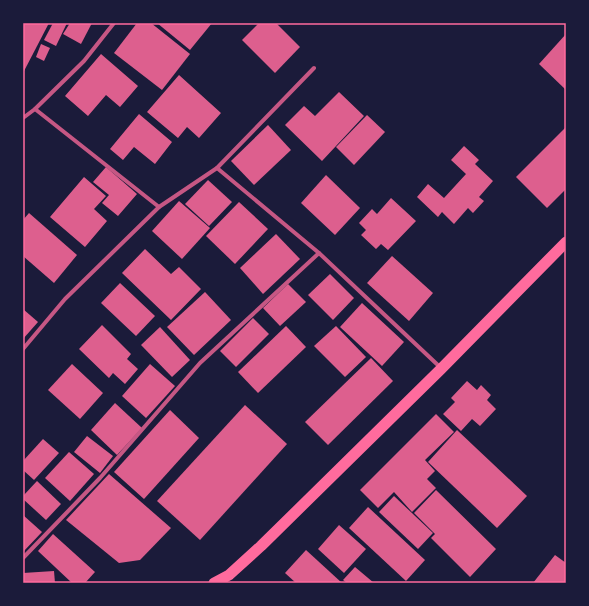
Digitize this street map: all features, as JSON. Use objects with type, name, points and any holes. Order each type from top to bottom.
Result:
[{"type":"highway","points":[[214,583],[229,575],[261,546],[441,369],[566,242]]},
{"type":"street","points":[[23,118],[35,109],[84,61],[114,23]]},
{"type":"street","points":[[23,349],[65,299],[159,207],[216,168],[314,68]]},
{"type":"street","points":[[35,109],[159,207]]},
{"type":"street","points":[[216,168],[319,253],[441,369]]},
{"type":"street","points":[[23,558],[100,478],[200,363],[319,253]]},
{"type":"building","points":[[23,23],[49,23],[23,73]]},
{"type":"building","points":[[53,23],[67,23],[56,46],[44,40]]},
{"type":"building","points":[[70,23],[92,23],[81,44],[63,34]]},
{"type":"building","points":[[137,23],[151,23],[190,54],[162,90],[114,53]]},
{"type":"building","points":[[157,23],[212,23],[190,50]]},
{"type":"building","points":[[259,23],[276,23],[300,47],[275,73],[242,40]]},
{"type":"building","points":[[566,34],[566,90],[539,64]]},
{"type":"building","points":[[41,44],[50,48],[44,61],[36,57]]},
{"type":"building","points":[[101,54],[138,86],[120,107],[106,95],[88,116],[65,96]]},
{"type":"building","points":[[179,75],[221,113],[199,138],[187,127],[178,138],[147,112]]},
{"type":"building","points":[[339,92],[364,116],[322,161],[285,125],[304,106],[315,116]]},
{"type":"building","points":[[139,114],[172,142],[155,164],[134,147],[123,160],[110,149]]},
{"type":"building","points":[[367,115],[385,132],[354,165],[336,147]]},
{"type":"building","points":[[268,125],[291,150],[254,185],[231,161]]},
{"type":"building","points":[[565,128],[566,189],[547,208],[516,177]]},
{"type":"building","points":[[464,146],[479,160],[475,164],[493,181],[479,197],[484,201],[473,213],[468,208],[454,224],[442,212],[438,217],[417,197],[428,184],[444,198],[466,174],[451,160]]},
{"type":"building","points":[[106,167],[137,194],[118,216],[102,203],[109,195],[93,182]]},
{"type":"building","points":[[326,175],[360,208],[335,235],[301,203]]},
{"type":"building","points":[[84,177],[106,196],[94,209],[107,221],[85,247],[50,217]]},
{"type":"building","points":[[208,180],[232,202],[209,226],[185,204]]},
{"type":"building","points":[[391,198],[416,221],[388,250],[381,244],[376,249],[361,235],[366,230],[359,223],[372,209],[377,214]]},
{"type":"building","points":[[179,201],[210,228],[182,259],[152,231]]},
{"type":"building","points":[[239,202],[268,229],[235,264],[206,236]]},
{"type":"building","points":[[29,213],[77,255],[54,283],[23,256],[23,220]]},
{"type":"building","points":[[276,234],[300,259],[263,294],[240,268]]},
{"type":"building","points":[[145,249],[171,274],[179,267],[201,289],[171,320],[122,273]]},
{"type":"building","points":[[392,256],[433,293],[409,321],[367,283]]},
{"type":"building","points":[[330,274],[354,298],[333,320],[308,295]]},
{"type":"building","points":[[120,283],[155,316],[136,336],[101,303]]},
{"type":"building","points":[[288,284],[306,302],[280,326],[263,308]]},
{"type":"building","points":[[205,292],[231,320],[194,355],[167,327]]},
{"type":"building","points":[[362,303],[404,342],[382,366],[340,327]]},
{"type":"building","points":[[23,309],[38,322],[23,339]]},
{"type":"building","points":[[253,318],[269,334],[236,367],[220,351]]},
{"type":"building","points":[[102,325],[131,354],[127,359],[138,369],[125,384],[113,373],[109,378],[79,349]]},
{"type":"building","points":[[286,326],[306,347],[258,393],[238,372]]},
{"type":"building","points":[[336,326],[366,357],[345,377],[314,346]]},
{"type":"building","points":[[160,327],[190,360],[172,377],[141,345]]},
{"type":"building","points":[[371,358],[393,381],[328,445],[305,422]]},
{"type":"building","points":[[72,364],[103,393],[80,419],[48,390]]},
{"type":"building","points":[[150,364],[175,386],[146,418],[122,396]]},
{"type":"building","points":[[467,381],[477,390],[481,385],[491,395],[487,400],[496,409],[480,426],[472,419],[461,431],[443,414],[455,402],[451,398]]},
{"type":"building","points":[[115,403],[142,428],[117,455],[91,430]]},
{"type":"building","points":[[245,405],[287,444],[200,540],[157,501]]},
{"type":"building","points":[[170,410],[199,438],[144,499],[114,472]]},
{"type":"building","points":[[436,414],[454,432],[425,460],[435,471],[427,479],[436,488],[412,512],[394,492],[378,508],[360,490]]},
{"type":"building","points":[[457,430],[527,496],[497,528],[428,462]]},
{"type":"building","points":[[87,436],[113,456],[100,473],[74,452]]},
{"type":"building","points":[[43,439],[59,453],[34,480],[23,470],[23,461]]},
{"type":"building","points":[[69,452],[94,474],[70,501],[45,478]]},
{"type":"building","points":[[109,474],[171,528],[140,560],[119,563],[66,520]]},
{"type":"building","points":[[37,481],[61,504],[46,520],[23,499],[23,496]]},
{"type":"building","points":[[436,490],[496,549],[470,577],[431,538],[435,534],[414,513]]},
{"type":"building","points":[[394,496],[433,533],[418,549],[379,512]]},
{"type":"building","points":[[368,507],[425,560],[406,581],[349,528]]},
{"type":"building","points":[[23,515],[42,532],[23,552]]},
{"type":"building","points":[[339,525],[366,549],[344,573],[318,549]]},
{"type":"building","points":[[53,534],[95,572],[85,583],[72,583],[38,551]]},
{"type":"building","points":[[306,550],[342,583],[296,583],[285,573]]},
{"type":"building","points":[[555,555],[566,563],[566,583],[533,583]]},
{"type":"building","points":[[355,567],[374,583],[347,583],[343,580]]},
{"type":"building","points":[[54,571],[55,583],[23,583],[23,573]]}]
